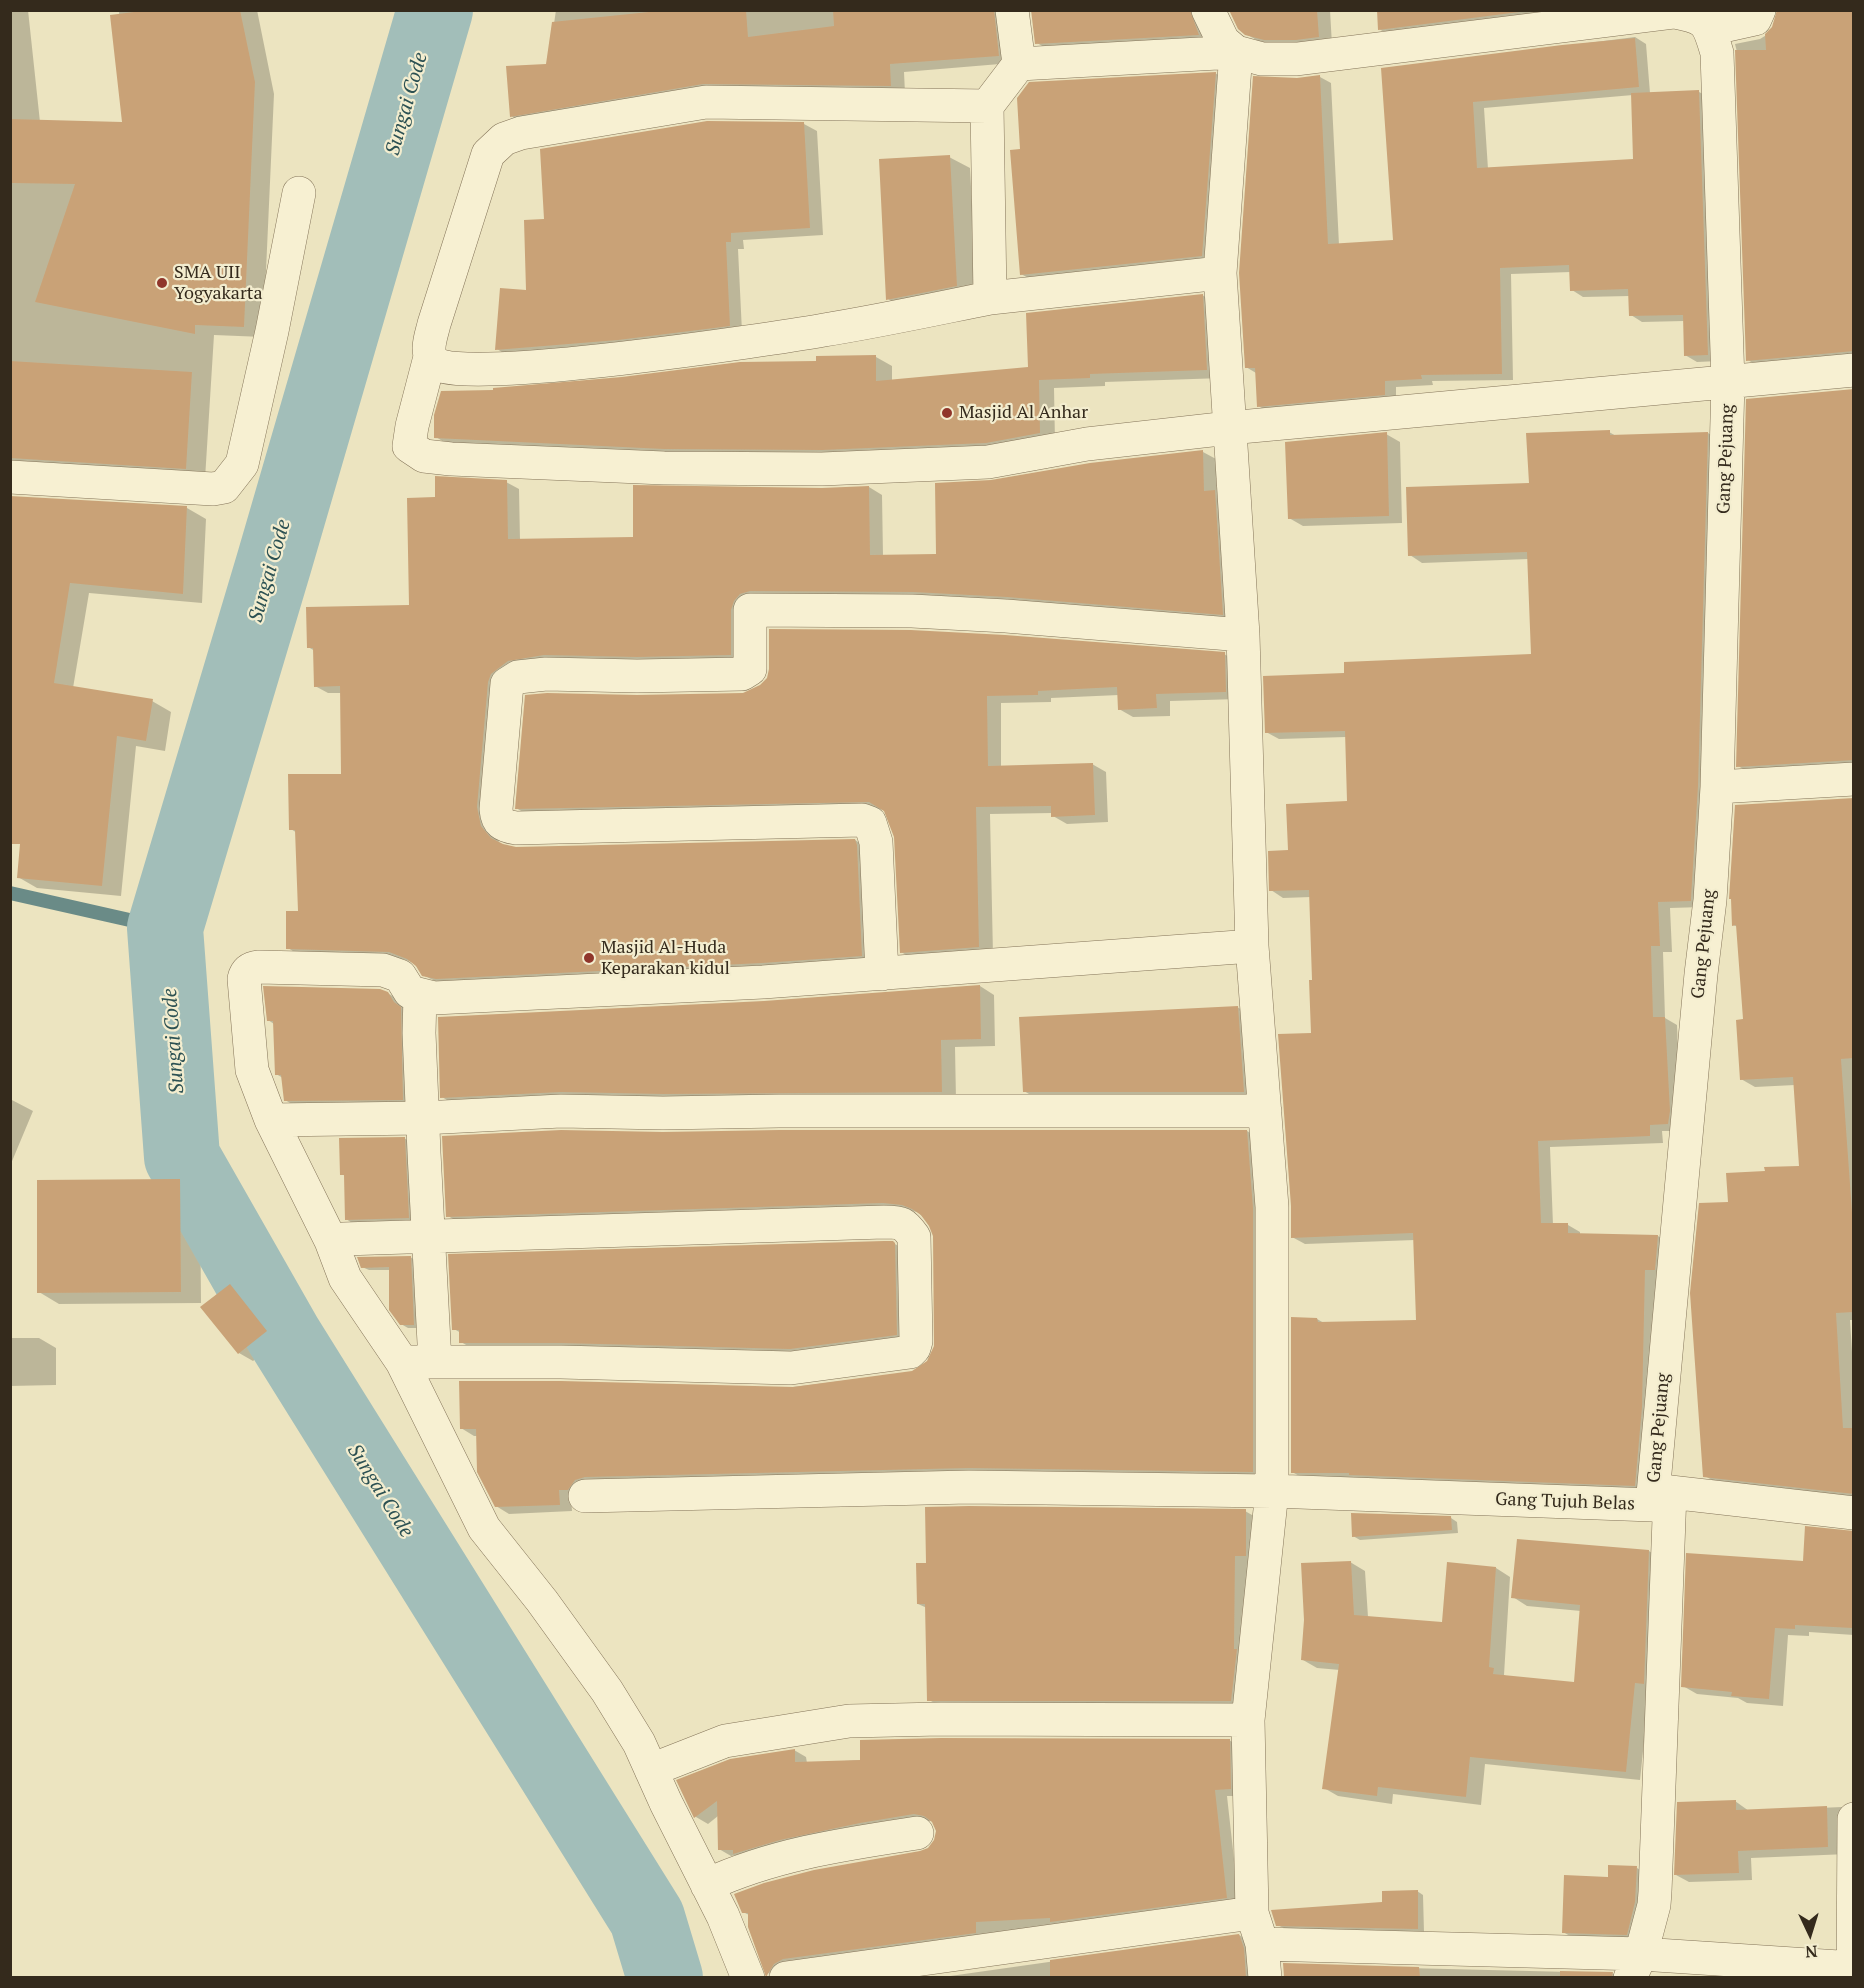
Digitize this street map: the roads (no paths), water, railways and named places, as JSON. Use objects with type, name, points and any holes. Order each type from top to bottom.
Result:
[{"type":"street","points":[[990,298],[987,106],[1019,64],[1012,10]]},
{"type":"street","points":[[1208,10],[1222,41],[1236,52]]},
{"type":"street","points":[[1019,64],[1236,52],[1262,59],[1297,58],[1675,12],[1698,16],[1710,29],[1755,19],[1759,10]]},
{"type":"street","name":"Gang Pejuang","points":[[1636,1966],[1654,1905],[1655,1892],[1661,1498],[1701,974],[1710,900],[1717,787],[1728,382],[1717,52],[1710,29]]},
{"type":"street","points":[[1236,52],[1220,273],[1243,635],[1252,946],[1272,1207],[1272,1491],[1248,1720],[1252,1913],[1262,1944],[1265,1977]]},
{"type":"street","points":[[987,106],[706,102],[521,133],[504,140],[488,154],[434,324],[429,343],[430,357],[412,426],[410,446],[424,456],[451,459],[664,468],[846,468],[988,462],[1087,444],[1229,428],[1854,370]]},
{"type":"street","points":[[10,477],[213,489],[224,487],[242,464],[272,331],[299,193]]},
{"type":"street","points":[[430,357],[437,365],[449,368],[502,369],[637,357],[824,330],[990,298],[1220,273]]},
{"type":"street","points":[[882,974],[876,842],[870,823],[862,820],[516,828],[503,826],[497,818],[496,808],[507,684],[518,677],[546,674],[637,676],[742,674],[750,669],[750,610],[912,611],[1006,616],[1243,635]]},
{"type":"street","points":[[1717,787],[1854,778]]},
{"type":"street","points":[[748,1977],[723,1916],[639,1743],[607,1691],[542,1601],[484,1528],[402,1362],[345,1278],[332,1241],[271,1120],[252,1070],[244,979],[246,973],[252,968],[259,967],[383,970],[395,972],[400,976],[410,992],[434,998],[763,982],[1252,946]]},
{"type":"street","points":[[420,995],[419,1033],[435,1362]]},
{"type":"street","points":[[271,1120],[423,1118],[561,1111],[663,1113],[1265,1111]]},
{"type":"street","points":[[332,1241],[884,1222],[898,1222],[906,1225],[915,1237],[916,1341],[910,1352],[791,1368],[561,1362],[402,1362]]},
{"type":"street","name":"Gang Tujuh Belas","points":[[585,1496],[969,1487],[1272,1491],[1661,1498],[1854,1513]]},
{"type":"street","points":[[651,1770],[725,1741],[849,1721],[1248,1720]]},
{"type":"street","points":[[1853,1977],[1854,1820]]},
{"type":"street","points":[[707,1885],[740,1870],[820,1848],[916,1833]]},
{"type":"street","points":[[786,1977],[1252,1913]]},
{"type":"street","points":[[1262,1944],[1636,1966],[1853,1968]]},
{"type":"waterway","name":"Sungai Code","points":[[435,10],[165,928],[182,1157],[284,1336],[647,1918],[665,1978]]},
{"type":"waterway","points":[[10,893],[165,928]]},
{"type":"place","name":"SMA UII Yogyakarta","points":[[162,283]]},
{"type":"place","name":"Masjid Al Anhar","points":[[947,413]]},
{"type":"place","name":"Masjid Al-Huda Keparakan kidul","points":[[589,958]]}]
